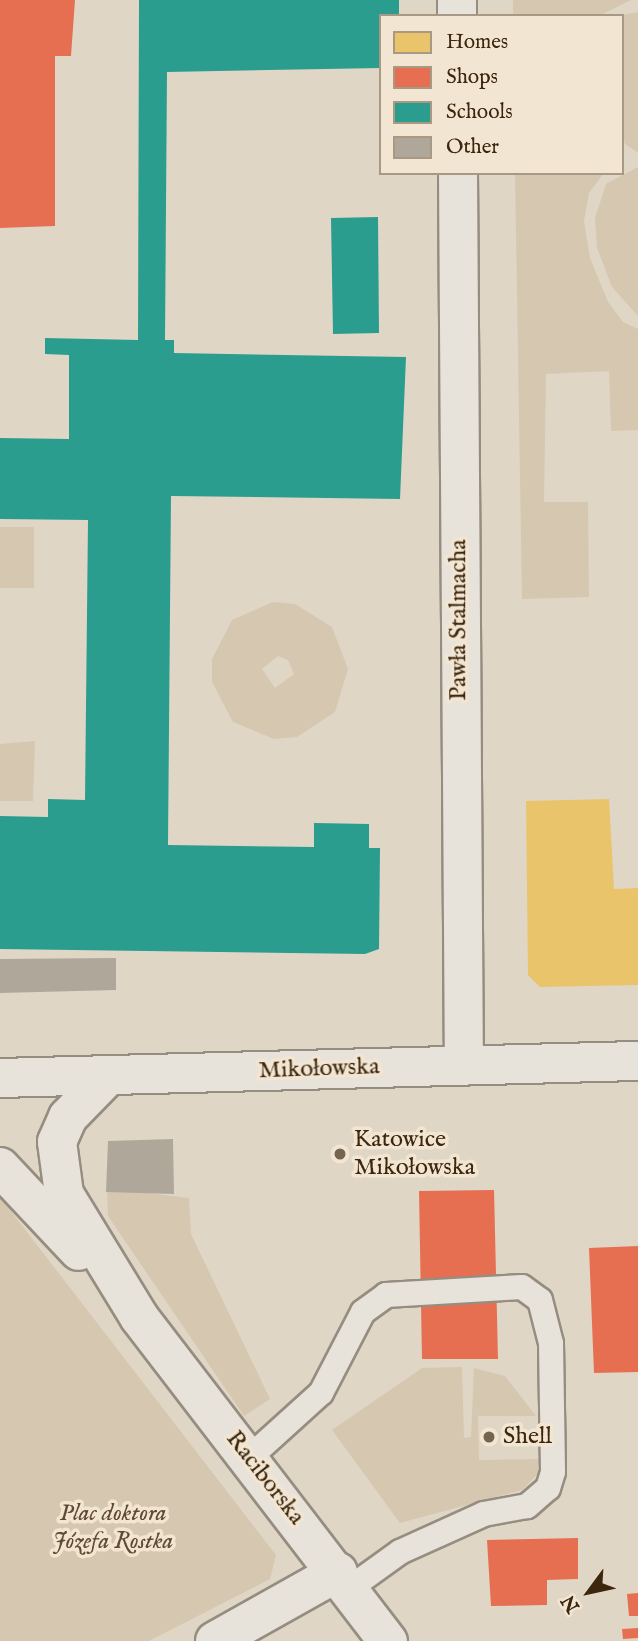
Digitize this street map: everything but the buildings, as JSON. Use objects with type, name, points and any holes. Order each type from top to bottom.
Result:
[{"type":"street","name":"Pawła Stalmacha","points":[[458,175],[464,1066]]},
{"type":"street","name":"Mikołowska","points":[[0,1078],[638,1061]]},
{"type":"street","name":"Raciborska","points":[[109,1075],[68,1117],[57,1142],[64,1194],[139,1317]]},
{"type":"street","name":"Raciborska","points":[[0,1167],[139,1317],[344,1580],[388,1641]]},
{"type":"street","points":[[215,1641],[344,1580]]},
{"type":"lane","points":[[249,1458],[321,1393],[363,1312],[386,1295],[522,1287],[540,1300],[551,1343],[554,1472],[548,1488],[527,1506],[484,1514],[344,1580]]},
{"type":"green space","points":[[513,0],[631,0],[603,14],[513,14]]},
{"type":"green space","points":[[638,12],[638,152],[625,144],[624,139],[624,15]]},
{"type":"green space","points":[[638,167],[638,316],[612,287],[597,248],[595,218],[606,184]]},
{"type":"green space","points":[[515,175],[602,175],[589,193],[584,221],[590,258],[608,302],[623,322],[638,329],[638,430],[611,431],[609,371],[546,374],[544,502],[588,502],[589,597],[522,599]]},
{"type":"green space","points":[[0,527],[34,527],[34,588],[0,588]]},
{"type":"green space","points":[[273,602],[295,604],[332,627],[348,669],[335,712],[297,737],[274,739],[233,722],[212,682],[212,659],[232,620]],"holes":[[[278,656],[288,660],[294,674],[275,688],[262,669]]]},
{"type":"green space","points":[[35,741],[33,801],[0,801],[0,744]]},
{"type":"green space","points":[[107,1188],[189,1198],[191,1234],[270,1399],[244,1416],[108,1216]]},
{"type":"green space","name":"Plac doktora Józefa Rostka","points":[[0,1197],[276,1555],[270,1579],[149,1641],[0,1641]]},
{"type":"green space","points":[[462,1367],[464,1438],[471,1437],[474,1368],[505,1376],[536,1416],[478,1416],[479,1460],[542,1459],[542,1470],[522,1490],[400,1523],[332,1430],[422,1368]]},
{"type":"place","name":"Katowice Mikołowska","points":[[340,1154]]},
{"type":"place","name":"Shell","points":[[489,1437]]}]
